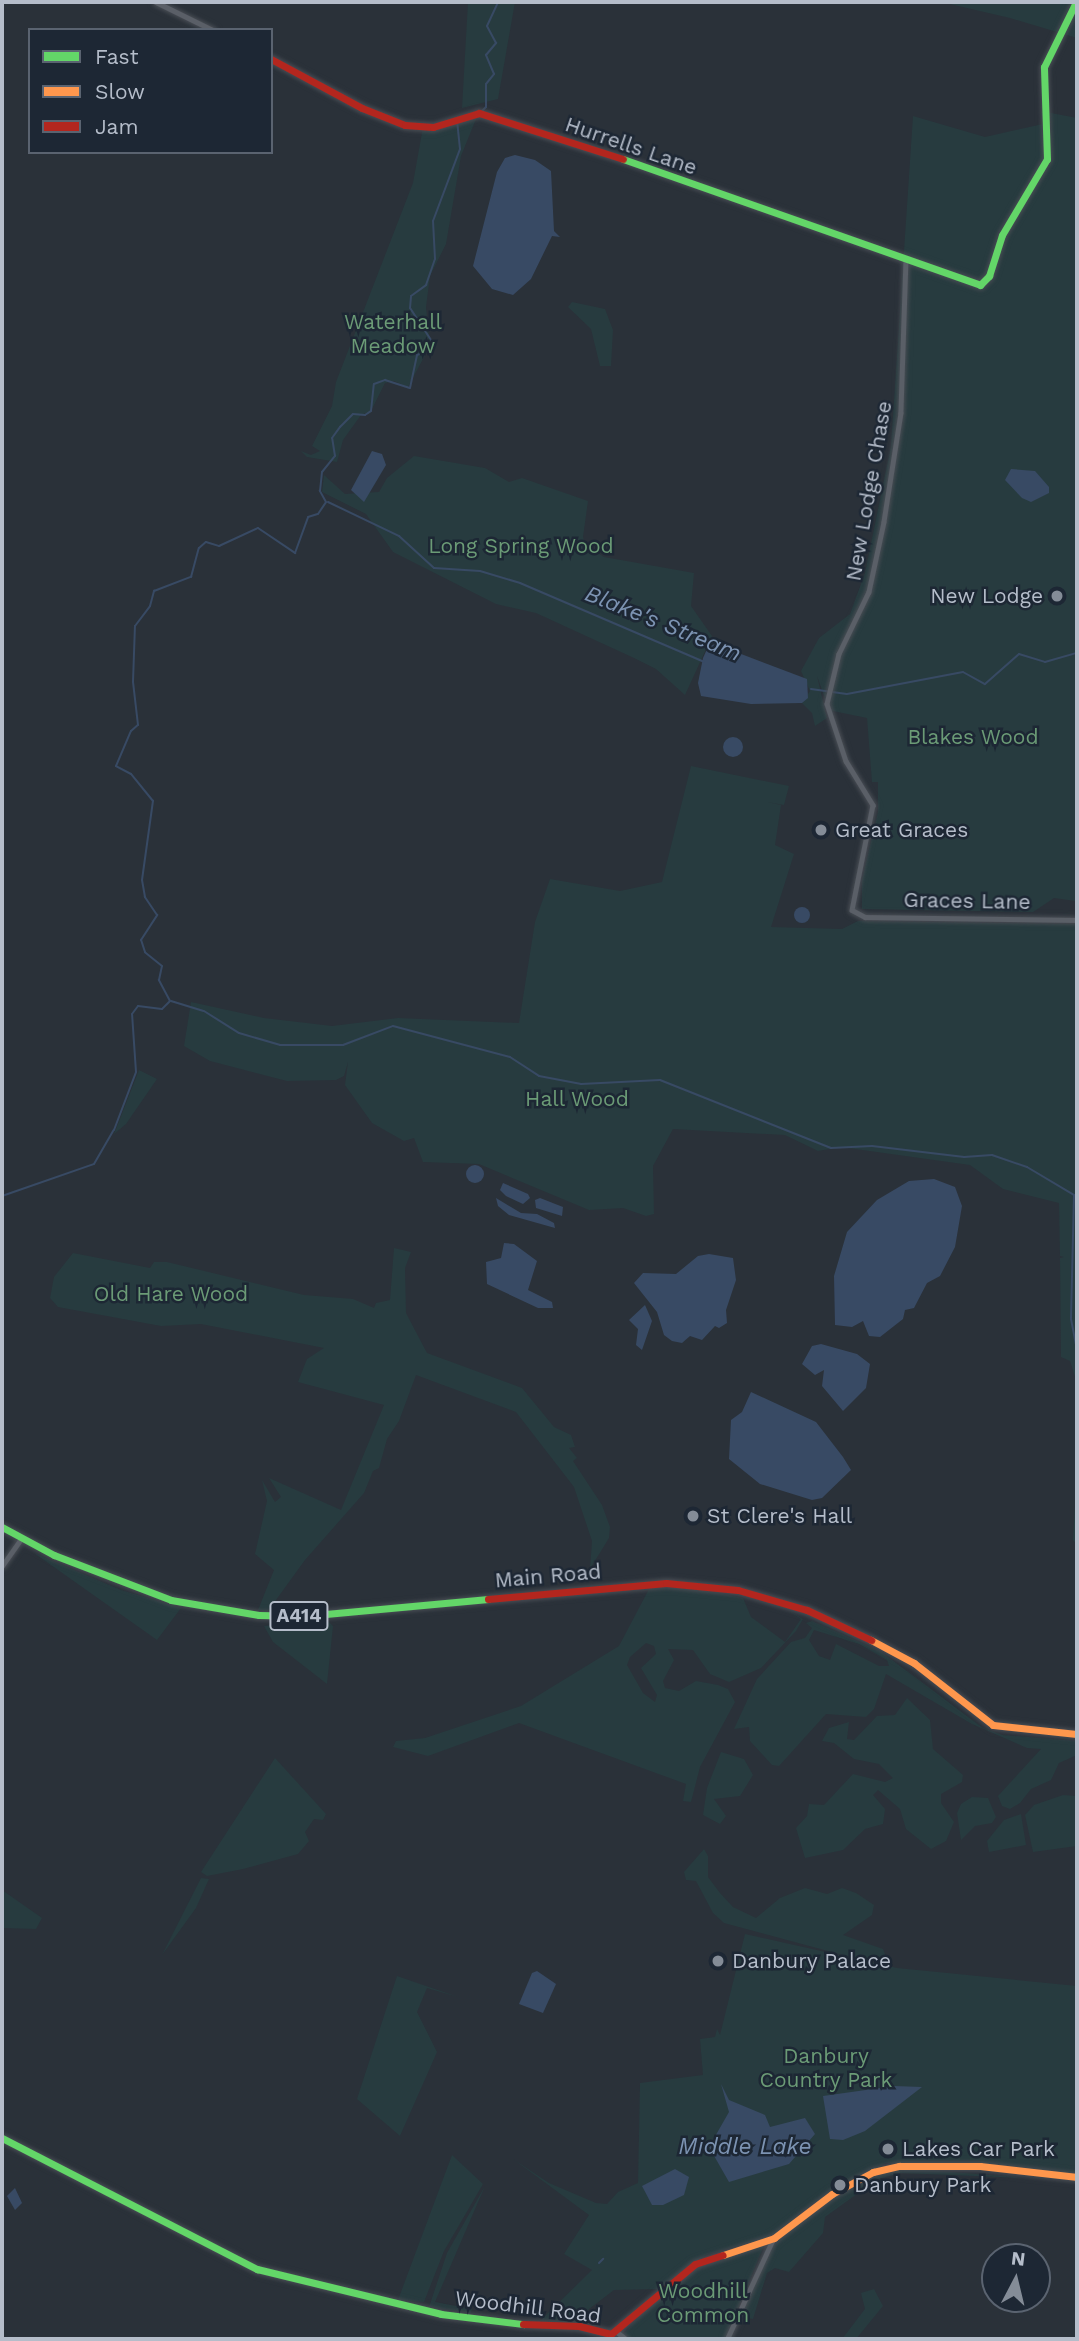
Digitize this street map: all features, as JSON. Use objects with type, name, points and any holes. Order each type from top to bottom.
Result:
[{"type":"street","points":[[156,2],[209,28]]},
{"type":"street","name":"Hurrells Lane","points":[[273,60],[362,108],[405,125],[433,127],[479,113],[504,118],[563,142],[610,154],[984,284],[1002,235],[1048,159],[1041,82],[1050,52],[1068,26],[1076,2]]},
{"type":"street","name":"New Lodge Chase","points":[[856,915],[855,879],[873,805],[846,761],[827,704],[839,654],[869,592],[884,522],[901,413],[906,258]]},
{"type":"street","name":"Graces Lane","points":[[856,915],[1077,920]]},
{"type":"street","name":"Main Road","points":[[2,1527],[21,1539],[171,1600],[259,1615],[304,1616],[666,1583],[738,1590],[807,1610],[866,1636],[914,1664],[992,1725],[1077,1734]]},
{"type":"street","points":[[2,1566],[21,1539]]},
{"type":"street","name":"Woodhill Road","points":[[2,2138],[257,2269],[441,2314],[617,2332],[695,2264],[774,2238],[831,2194],[885,2168],[979,2166],[1077,2178]]},
{"type":"street","points":[[727,2339],[774,2238]]},
{"type":"street","points":[[617,2332],[626,2339]]},
{"type":"green space","points":[[468,2],[515,2],[498,99],[462,108]]},
{"type":"green space","points":[[941,2],[1077,2],[1077,38],[1010,18]]},
{"type":"green space","name":"Blakes Wood","points":[[1041,111],[1077,118],[1077,906],[1075,901],[1054,898],[1033,912],[862,909],[862,880],[878,812],[878,782],[872,782],[867,718],[833,711],[831,715],[817,676],[827,718],[815,726],[812,713],[802,703],[810,691],[801,671],[819,638],[850,614],[865,573],[891,446],[913,116],[985,137],[1043,124]]},
{"type":"green space","name":"Waterhall Meadow","points":[[471,116],[476,119],[461,156],[446,244],[430,276],[426,307],[430,346],[408,387],[394,381],[385,383],[371,411],[361,415],[343,440],[337,462],[307,457],[301,451],[311,455],[320,451],[312,446],[332,406],[336,382],[413,183],[423,127]]},
{"type":"green space","points":[[572,302],[605,309],[613,330],[611,366],[600,366],[591,329],[568,307]]},
{"type":"green space","name":"Long Spring Wood","points":[[414,456],[485,468],[509,482],[522,478],[588,501],[583,537],[586,546],[604,557],[694,573],[691,606],[712,636],[685,695],[656,669],[634,658],[536,613],[496,604],[393,552],[366,514],[322,492],[324,475],[345,494],[379,492],[387,478]]},
{"type":"green space","name":"Hall Wood","points":[[691,766],[789,786],[784,805],[767,802],[781,805],[775,845],[794,854],[771,927],[842,929],[858,921],[1077,924],[1077,1383],[1070,1361],[1061,1357],[1060,1258],[1064,1257],[1060,1256],[1059,1203],[1003,1189],[970,1165],[841,1147],[818,1151],[785,1135],[673,1129],[653,1166],[654,1214],[646,1216],[623,1208],[589,1210],[479,1164],[423,1162],[414,1138],[404,1141],[372,1123],[345,1085],[348,1062],[344,1076],[336,1080],[287,1081],[210,1061],[184,1046],[191,1002],[264,1018],[332,1026],[398,1018],[519,1023],[535,922],[550,879],[620,891],[662,882]]},
{"type":"green space","points":[[139,1070],[157,1079],[126,1124],[114,1134]]},
{"type":"green space","name":"Old Hare Wood","points":[[394,1248],[411,1252],[405,1268],[406,1313],[427,1353],[522,1388],[554,1427],[571,1435],[575,1447],[569,1448],[577,1458],[573,1461],[602,1505],[610,1527],[609,1538],[590,1569],[592,1541],[574,1487],[516,1412],[416,1375],[399,1421],[387,1439],[379,1468],[373,1471],[364,1493],[305,1560],[268,1611],[258,1610],[274,1570],[255,1554],[267,1501],[262,1480],[275,1502],[281,1497],[269,1478],[341,1510],[384,1405],[298,1382],[307,1359],[324,1348],[201,1324],[161,1326],[58,1307],[50,1298],[54,1277],[73,1253],[150,1268],[154,1262],[167,1262],[304,1295],[353,1299],[374,1308],[376,1303],[390,1300]]},
{"type":"green space","points":[[1077,1472],[1077,1545],[1073,1540]]},
{"type":"green space","points":[[34,1553],[121,1590],[181,1608],[157,1640]]},
{"type":"green space","points":[[687,1587],[743,1598],[751,1617],[785,1642],[801,1619],[789,1611],[803,1619],[796,1631],[761,1668],[729,1682],[710,1674],[693,1650],[668,1649],[674,1660],[663,1681],[665,1688],[679,1691],[696,1681],[718,1685],[728,1689],[735,1702],[700,1767],[691,1802],[683,1801],[686,1784],[519,1723],[428,1756],[393,1747],[396,1741],[425,1738],[521,1706],[619,1646],[649,1589]],"holes":[[[646,1643],[654,1646],[656,1654],[641,1668],[657,1695],[655,1702],[643,1693],[627,1665],[630,1657]]]},
{"type":"green space","points":[[328,1621],[333,1626],[327,1684],[273,1642],[264,1626]]},
{"type":"green space","points":[[812,1621],[880,1651],[983,1728],[1003,1735],[1077,1741],[1077,1755],[1059,1763],[1051,1780],[1031,1789],[1020,1803],[1010,1809],[1002,1806],[998,1796],[1041,1749],[1027,1748],[972,1724],[886,1674],[874,1709],[866,1717],[826,1714],[779,1766],[772,1765],[750,1741],[749,1727],[734,1729],[757,1679],[791,1642],[805,1638],[812,1628],[806,1623]],"holes":[[[814,1630],[859,1644],[887,1660],[889,1666],[879,1666],[836,1644],[830,1660],[819,1656],[809,1640]]]},
{"type":"green space","points":[[907,1698],[930,1720],[933,1749],[963,1775],[962,1782],[941,1794],[941,1803],[954,1822],[946,1841],[931,1849],[906,1829],[900,1809],[878,1790],[873,1795],[885,1809],[883,1824],[865,1829],[843,1850],[805,1858],[796,1828],[807,1816],[809,1804],[824,1805],[853,1774],[885,1782],[893,1778],[879,1764],[854,1759],[834,1743],[822,1741],[829,1728],[849,1722],[847,1739],[854,1740],[877,1716],[895,1715]]},
{"type":"green space","points":[[721,1752],[744,1759],[753,1775],[740,1796],[714,1799],[726,1816],[720,1824],[703,1815],[707,1788]]},
{"type":"green space","points":[[275,1758],[326,1814],[323,1820],[314,1819],[305,1832],[309,1841],[298,1854],[207,1876],[201,1872]]},
{"type":"green space","points":[[1063,1795],[1077,1796],[1077,1846],[1033,1852],[1025,1815],[1034,1805]]},
{"type":"green space","points":[[972,1797],[988,1798],[996,1817],[992,1823],[975,1826],[961,1840],[957,1813],[961,1804]]},
{"type":"green space","points":[[1021,1814],[1026,1845],[989,1852],[987,1841],[1004,1820]]},
{"type":"green space","points":[[704,1849],[708,1856],[708,1877],[720,1893],[733,1907],[756,1918],[780,1898],[805,1888],[827,1894],[842,1888],[856,1893],[874,1905],[872,1915],[843,1935],[883,1949],[886,1957],[883,1962],[854,1958],[724,1923],[713,1913],[696,1881],[686,1880],[684,1872]]},
{"type":"green space","points":[[201,1878],[209,1879],[196,1908],[162,1955]]},
{"type":"green space","points":[[2,1890],[42,1918],[36,1929],[2,1928]]},
{"type":"green space","name":"Danbury Country Park","points":[[745,1934],[897,1968],[1077,1986],[1077,2175],[974,2163],[886,2163],[812,2204],[772,2236],[706,2255],[658,2289],[614,2290],[589,2309],[582,2325],[540,2321],[592,2270],[564,2254],[589,2215],[513,2159],[549,2183],[596,2203],[607,2204],[618,2192],[638,2183],[640,2083],[703,2075],[700,2039],[715,2037],[717,2029],[720,2035]]},
{"type":"green space","points":[[397,1976],[458,1997],[427,1988],[417,2012],[437,2052],[400,2136],[357,2099]]},
{"type":"green space","points":[[452,2155],[483,2184],[444,2251],[424,2302],[398,2300]]},
{"type":"green space","points":[[888,2167],[1027,2178],[901,2173],[878,2179],[825,2217],[823,2233],[789,2272],[775,2268],[767,2273],[753,2319],[742,2317],[743,2305],[776,2240],[824,2202]]},
{"type":"green space","points":[[485,2186],[435,2302],[472,2309],[471,2313],[429,2307],[447,2253]]},
{"type":"green space","name":"Woodhill Common","points":[[765,2243],[725,2339],[628,2339],[623,2335],[652,2301],[701,2263]]},
{"type":"green space","points":[[874,2289],[883,2306],[856,2339],[842,2339],[865,2309],[861,2293]]},
{"type":"water","points":[[515,155],[535,160],[551,171],[554,231],[560,237],[552,236],[531,279],[513,295],[492,289],[473,266],[497,172],[505,158]]},
{"type":"water","points":[[372,451],[382,454],[386,465],[364,502],[351,490]]},
{"type":"water","points":[[1011,469],[1035,471],[1049,487],[1049,493],[1031,502],[1022,498],[1005,480]]},
{"type":"water","points":[[715,644],[807,679],[808,698],[802,703],[751,704],[701,696],[698,683],[703,658],[708,647]]},
{"type":"water","points":[[733,737],[740,740],[743,747],[740,754],[733,757],[726,754],[723,747],[726,740]]},
{"type":"water","points":[[802,907],[808,909],[808,921],[802,923],[796,921],[794,915],[796,909]]},
{"type":"water","points":[[475,1165],[481,1168],[484,1174],[481,1180],[475,1183],[469,1180],[466,1174],[469,1168]]},
{"type":"water","points":[[934,1179],[955,1187],[962,1206],[955,1247],[940,1276],[927,1283],[914,1308],[905,1310],[903,1319],[880,1337],[869,1336],[863,1321],[852,1327],[835,1325],[834,1276],[847,1232],[877,1200],[909,1181]]},
{"type":"water","points":[[503,1183],[528,1194],[530,1198],[523,1204],[506,1196],[500,1190]]},
{"type":"water","points":[[496,1198],[521,1213],[537,1214],[554,1223],[555,1228],[509,1215],[498,1206]]},
{"type":"water","points":[[540,1198],[563,1207],[562,1216],[536,1208],[535,1200]]},
{"type":"water","points":[[504,1243],[514,1244],[537,1261],[528,1290],[552,1302],[553,1308],[538,1308],[487,1284],[486,1262],[501,1258]]},
{"type":"water","points":[[709,1254],[733,1258],[736,1280],[726,1310],[727,1323],[719,1328],[715,1326],[702,1340],[690,1336],[682,1343],[672,1341],[664,1335],[657,1312],[634,1283],[643,1273],[676,1274],[698,1256]]},
{"type":"water","points":[[645,1305],[652,1321],[642,1350],[636,1345],[638,1329],[629,1320]]},
{"type":"water","points":[[821,1344],[857,1354],[870,1364],[866,1388],[843,1411],[822,1386],[824,1370],[815,1375],[802,1364],[812,1346]]},
{"type":"water","points":[[751,1392],[816,1422],[843,1457],[851,1470],[822,1498],[812,1500],[760,1484],[729,1459],[731,1420],[742,1412]]},
{"type":"water","points":[[537,1971],[556,1984],[543,2013],[519,2004],[532,1973]]},
{"type":"water","name":"Middle Lake","points":[[721,2084],[729,2100],[765,2115],[770,2127],[805,2118],[815,2134],[789,2164],[729,2182],[709,2147],[729,2112]]},
{"type":"water","points":[[894,2086],[922,2087],[865,2131],[843,2140],[830,2139],[823,2096]]},
{"type":"water","points":[[675,2169],[689,2177],[684,2195],[663,2205],[652,2205],[642,2186]]},
{"type":"water","points":[[15,2188],[22,2203],[15,2210],[7,2196]]},
{"type":"waterway","points":[[481,112],[486,107],[486,84],[494,74],[486,55],[496,43],[487,26],[498,2]]},
{"type":"waterway","points":[[2,1196],[94,1164],[114,1130],[136,1072],[132,1014],[138,1006],[162,1009],[170,1001],[159,980],[162,966],[145,952],[141,940],[157,915],[145,897],[142,880],[153,801],[131,774],[116,766],[131,731],[138,725],[133,682],[135,626],[150,606],[154,591],[191,577],[199,548],[206,542],[219,546],[258,528],[295,553],[308,517],[318,514],[326,502],[320,491],[322,472],[335,456],[332,438],[353,414],[365,415],[371,411],[374,384],[385,380],[410,388],[417,355],[430,350],[433,343],[410,308],[411,296],[426,285],[435,259],[433,221],[460,149],[457,122]]},
{"type":"waterway","name":"Blake's Stream","points":[[328,502],[399,536],[434,568],[480,571],[520,583],[704,662]]},
{"type":"waterway","name":"Blake's Stream","points":[[811,689],[847,694],[963,672],[985,684],[1019,654],[1045,662],[1077,653]]},
{"type":"waterway","points":[[171,1001],[204,1011],[239,1033],[280,1045],[343,1045],[393,1026],[510,1057],[539,1076],[581,1084],[660,1080],[831,1148],[872,1146],[964,1157],[992,1155],[1027,1167],[1074,1195],[1071,1319],[1077,1350]]},
{"type":"waterway","points":[[599,2263],[603,2259]]},
{"type":"traffic: fast","points":[[623,159],[980,285],[989,276],[1002,235],[1047,159],[1044,67],[1076,2]]},
{"type":"traffic: fast","points":[[2,1527],[54,1555],[171,1600],[259,1615],[304,1616],[488,1599]]},
{"type":"traffic: fast","points":[[2,2138],[257,2269],[441,2314],[523,2324]]},
{"type":"traffic: slow","points":[[871,1640],[914,1663],[993,1725],[1077,1734]]},
{"type":"traffic: slow","points":[[723,2255],[774,2238],[832,2194],[873,2172],[899,2166],[980,2166],[1077,2177]]},
{"type":"traffic: jam","points":[[273,60],[362,108],[405,125],[433,127],[479,113],[623,159]]},
{"type":"traffic: jam","points":[[488,1599],[666,1583],[738,1590],[807,1610],[871,1640]]},
{"type":"traffic: jam","points":[[523,2324],[579,2326],[611,2334],[695,2264],[723,2255]]},
{"type":"place","name":"New Lodge","points":[[1057,596]]},
{"type":"place","name":"Great Graces","points":[[821,830]]},
{"type":"place","name":"St Clere's Hall","points":[[693,1516]]},
{"type":"place","name":"Danbury Palace","points":[[718,1961]]},
{"type":"place","name":"Lakes Car Park","points":[[888,2149]]},
{"type":"place","name":"Danbury Park","points":[[840,2185]]}]
